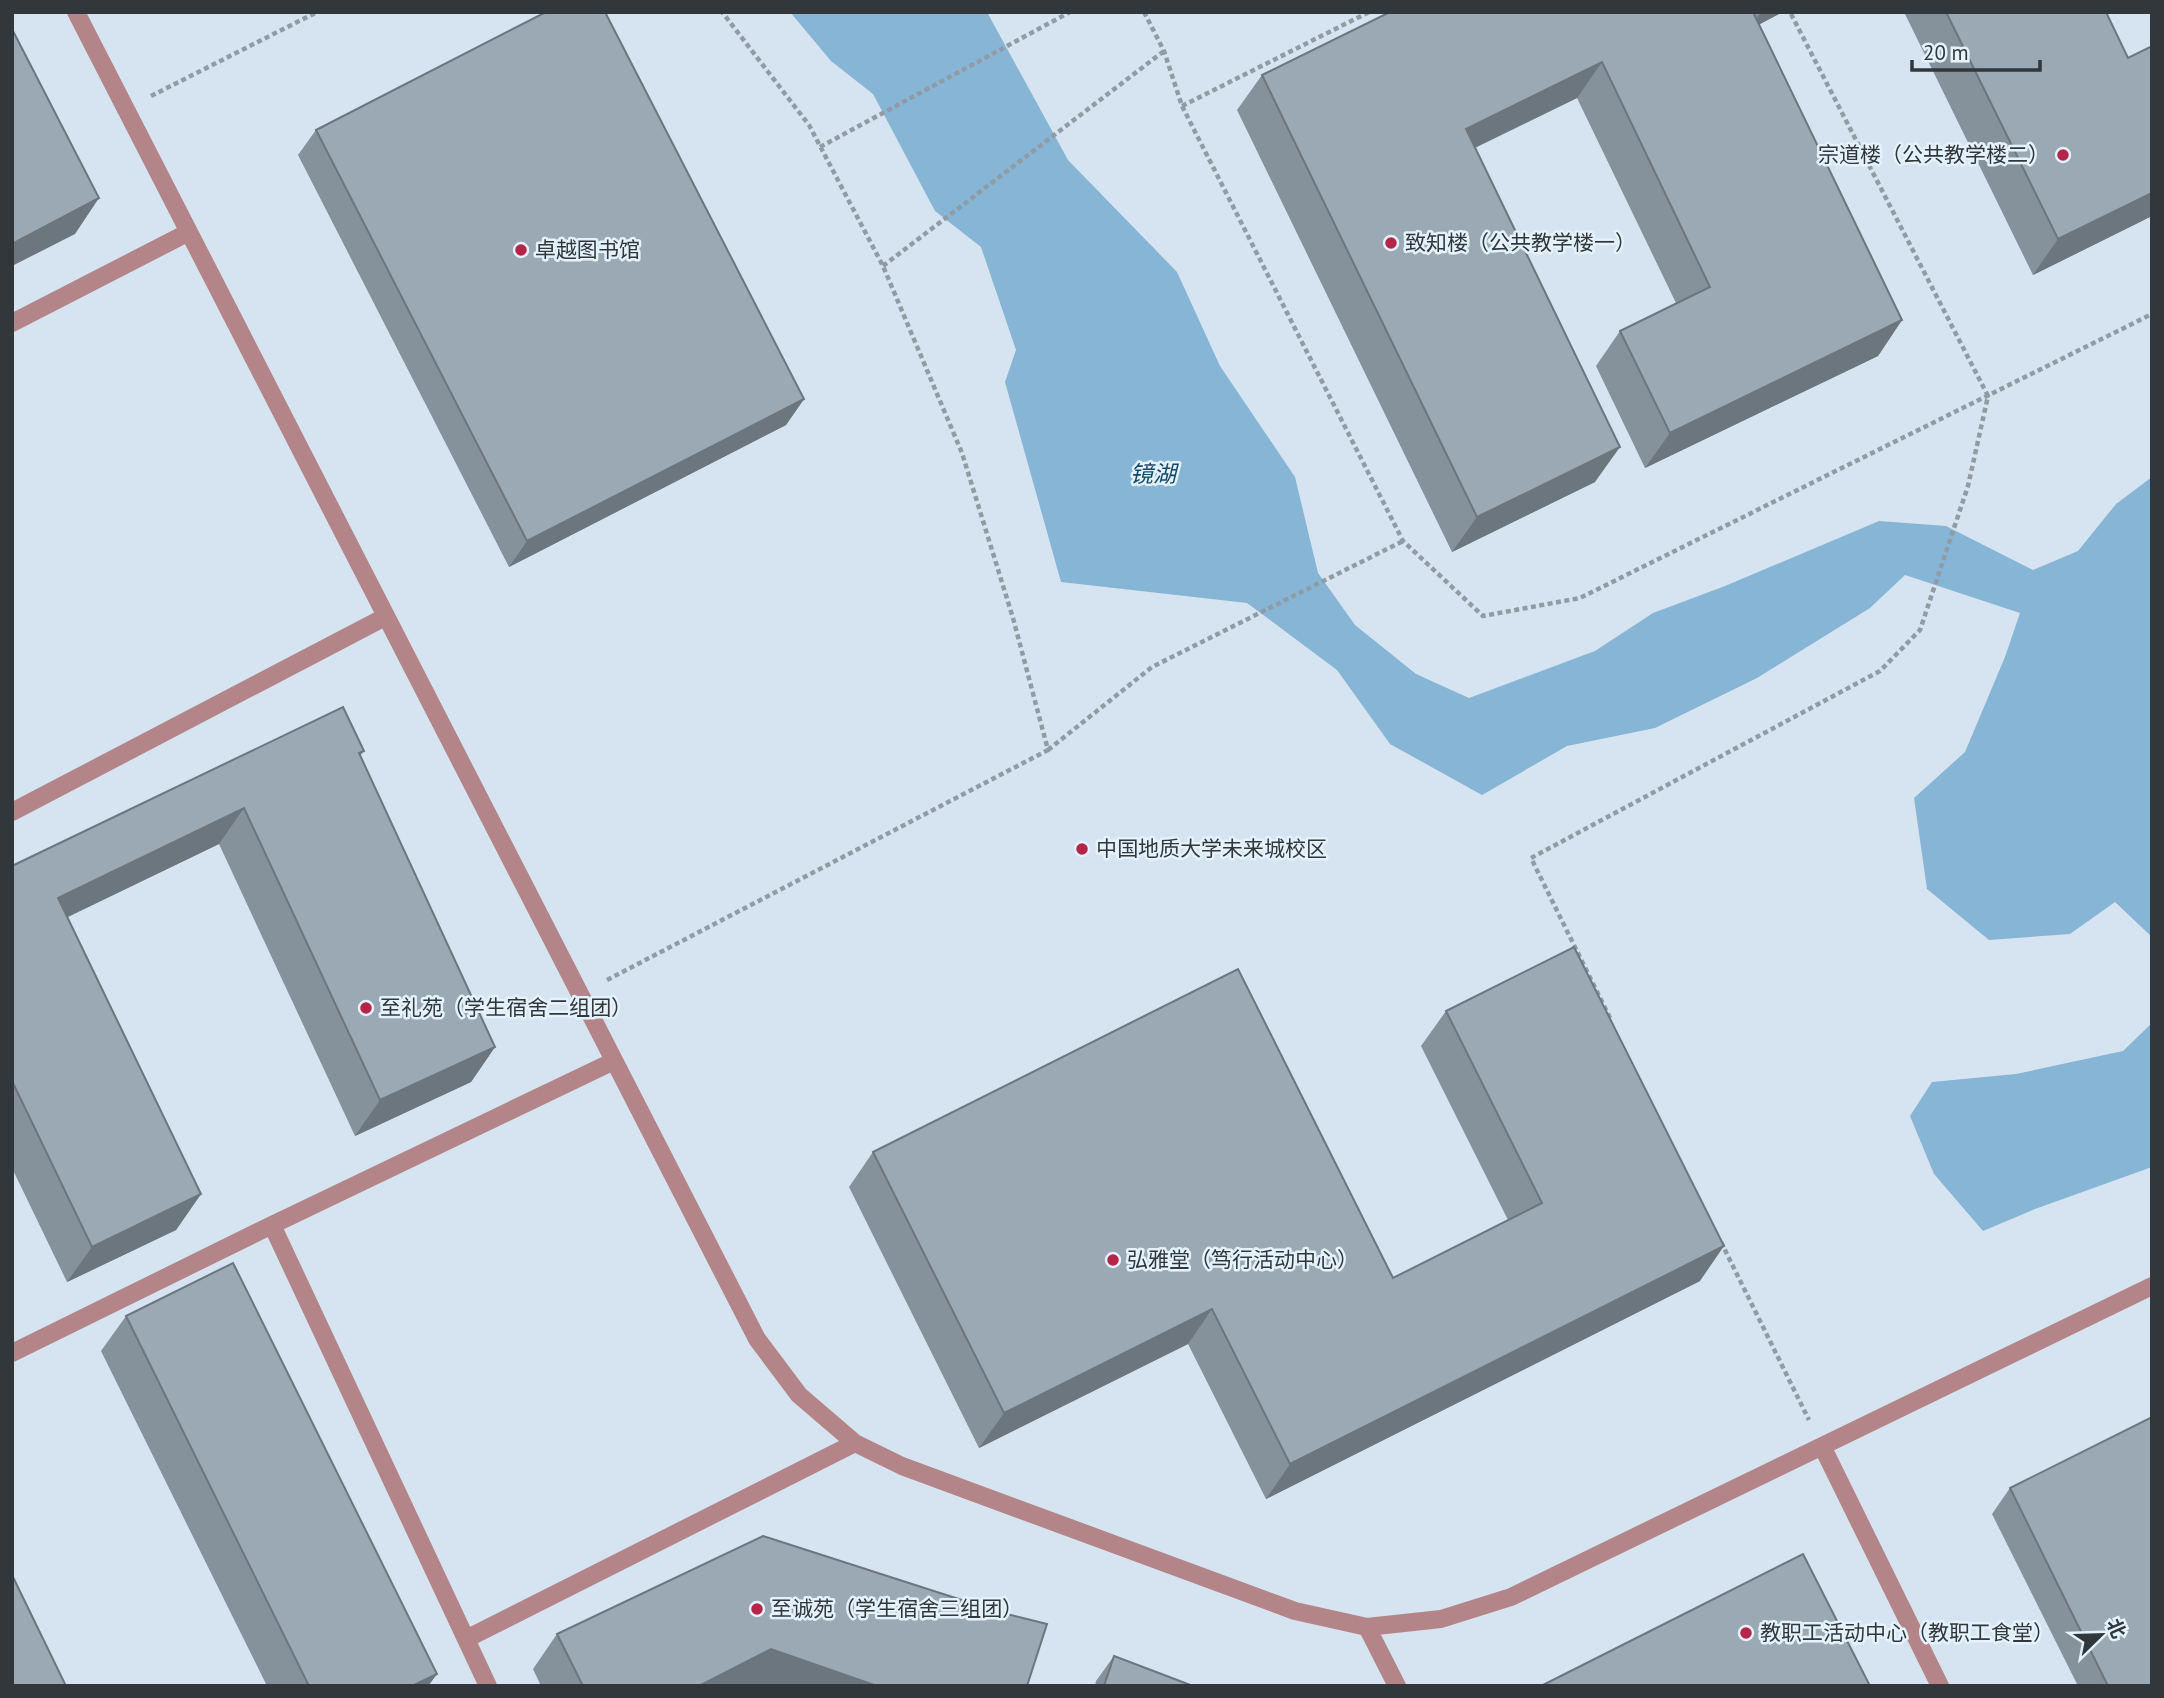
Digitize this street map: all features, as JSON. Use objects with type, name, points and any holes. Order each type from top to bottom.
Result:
[{"type":"street","points":[[76,12],[757,1339],[799,1395],[855,1443],[902,1466],[1282,1606],[1367,1627],[1441,1619],[1511,1597],[2152,1286]]},
{"type":"street","points":[[12,323],[188,232]]},
{"type":"street","points":[[12,813],[386,617]]},
{"type":"street","points":[[12,1353],[614,1061]]},
{"type":"street","points":[[272,1225],[488,1686]]},
{"type":"street","points":[[466,1639],[855,1443]]},
{"type":"street","points":[[1822,1446],[1940,1686]]},
{"type":"street","points":[[1367,1627],[1397,1686]]},
{"type":"path","points":[[125,109],[317,12]]},
{"type":"path","points":[[722,12],[809,125],[883,266],[962,453],[1013,618],[1048,750]]},
{"type":"path","points":[[820,147],[1070,12]]},
{"type":"path","points":[[1144,12],[1164,51],[1182,106],[1403,541],[1483,616],[1580,598],[2152,314]]},
{"type":"path","points":[[1182,106],[1369,12]]},
{"type":"path","points":[[1611,1021],[1531,858],[1880,671],[1920,630],[1968,485],[1988,396],[1790,12]]},
{"type":"path","points":[[883,266],[1164,51]]},
{"type":"path","points":[[579,994],[1048,750],[1152,667],[1403,541]]},
{"type":"path","points":[[1717,1234],[1822,1446]]},
{"type":"water","name":"镜湖","points":[[790,12],[987,12],[1068,160],[1177,272],[1220,366],[1295,477],[1318,573],[1355,625],[1416,674],[1469,698],[1595,651],[1653,613],[1725,586],[1879,521],[1946,526],[2033,570],[2078,551],[2116,504],[2152,477],[2152,937],[2115,902],[2070,934],[1989,940],[1927,889],[1914,798],[1965,752],[2005,657],[2020,613],[1905,575],[1870,608],[1757,678],[1655,728],[1567,746],[1482,795],[1390,744],[1337,670],[1247,603],[1061,582],[1005,382],[1016,350],[981,247],[935,211],[873,94],[831,61]]},
{"type":"water","points":[[2152,1023],[2152,1167],[2035,1209],[1983,1231],[1934,1174],[1910,1116],[1932,1082],[2016,1074],[2123,1051]]},
{"type":"building","name":"卓越图书馆","points":[[546,12],[605,12],[804,399],[527,541],[316,130]]},
{"type":"building","name":"致知楼（公共教学楼一）","points":[[1390,12],[1753,12],[1902,320],[1670,433],[1620,331],[1710,287],[1602,62],[1466,129],[1620,447],[1477,517],[1262,75]]},
{"type":"building","name":"宗道楼（公共教学楼二）","points":[[1946,12],[2106,12],[2128,58],[2152,46],[2152,193],[2058,239]]},
{"type":"building","points":[[12,29],[99,198],[12,244]]},
{"type":"building","name":"至礼苑（学生宿舍二组团）","points":[[343,707],[364,751],[359,753],[495,1047],[380,1100],[244,808],[58,898],[201,1194],[92,1247],[12,1081],[12,866]]},
{"type":"building","name":"弘雅堂（笃行活动中心）","points":[[1574,947],[1724,1246],[1290,1464],[1212,1309],[1004,1413],[873,1152],[1238,969],[1393,1278],[1542,1203],[1446,1011]]},
{"type":"building","points":[[233,1263],[437,1674],[412,1686],[309,1686],[126,1316]]},
{"type":"building","points":[[2152,1417],[2152,1686],[2108,1686],[2010,1488]]},
{"type":"building","name":"至诚苑（学生宿舍三组团）","points":[[763,1536],[999,1612],[1047,1624],[1027,1686],[877,1686],[771,1649],[699,1686],[583,1686],[557,1634]]},
{"type":"building","name":"教职工活动中心（教职工食堂）","points":[[1803,1554],[1870,1686],[1541,1686]]},
{"type":"building","points":[[12,1575],[66,1686],[12,1686]]},
{"type":"building","points":[[1114,1656],[1193,1686],[1104,1686]]},
{"type":"place","name":"宗道楼（公共教学楼二）","points":[[2063,155]]},
{"type":"place","name":"致知楼（公共教学楼一）","points":[[1391,243]]},
{"type":"place","name":"卓越图书馆","points":[[521,250]]},
{"type":"place","name":"中国地质大学未来城校区","points":[[1082,849]]},
{"type":"place","name":"至礼苑（学生宿舍二组团）","points":[[366,1008]]},
{"type":"place","name":"弘雅堂（笃行活动中心）","points":[[1113,1260]]},
{"type":"place","name":"至诚苑（学生宿舍三组团）","points":[[757,1609]]},
{"type":"place","name":"教职工活动中心（教职工食堂）","points":[[1746,1633]]}]
